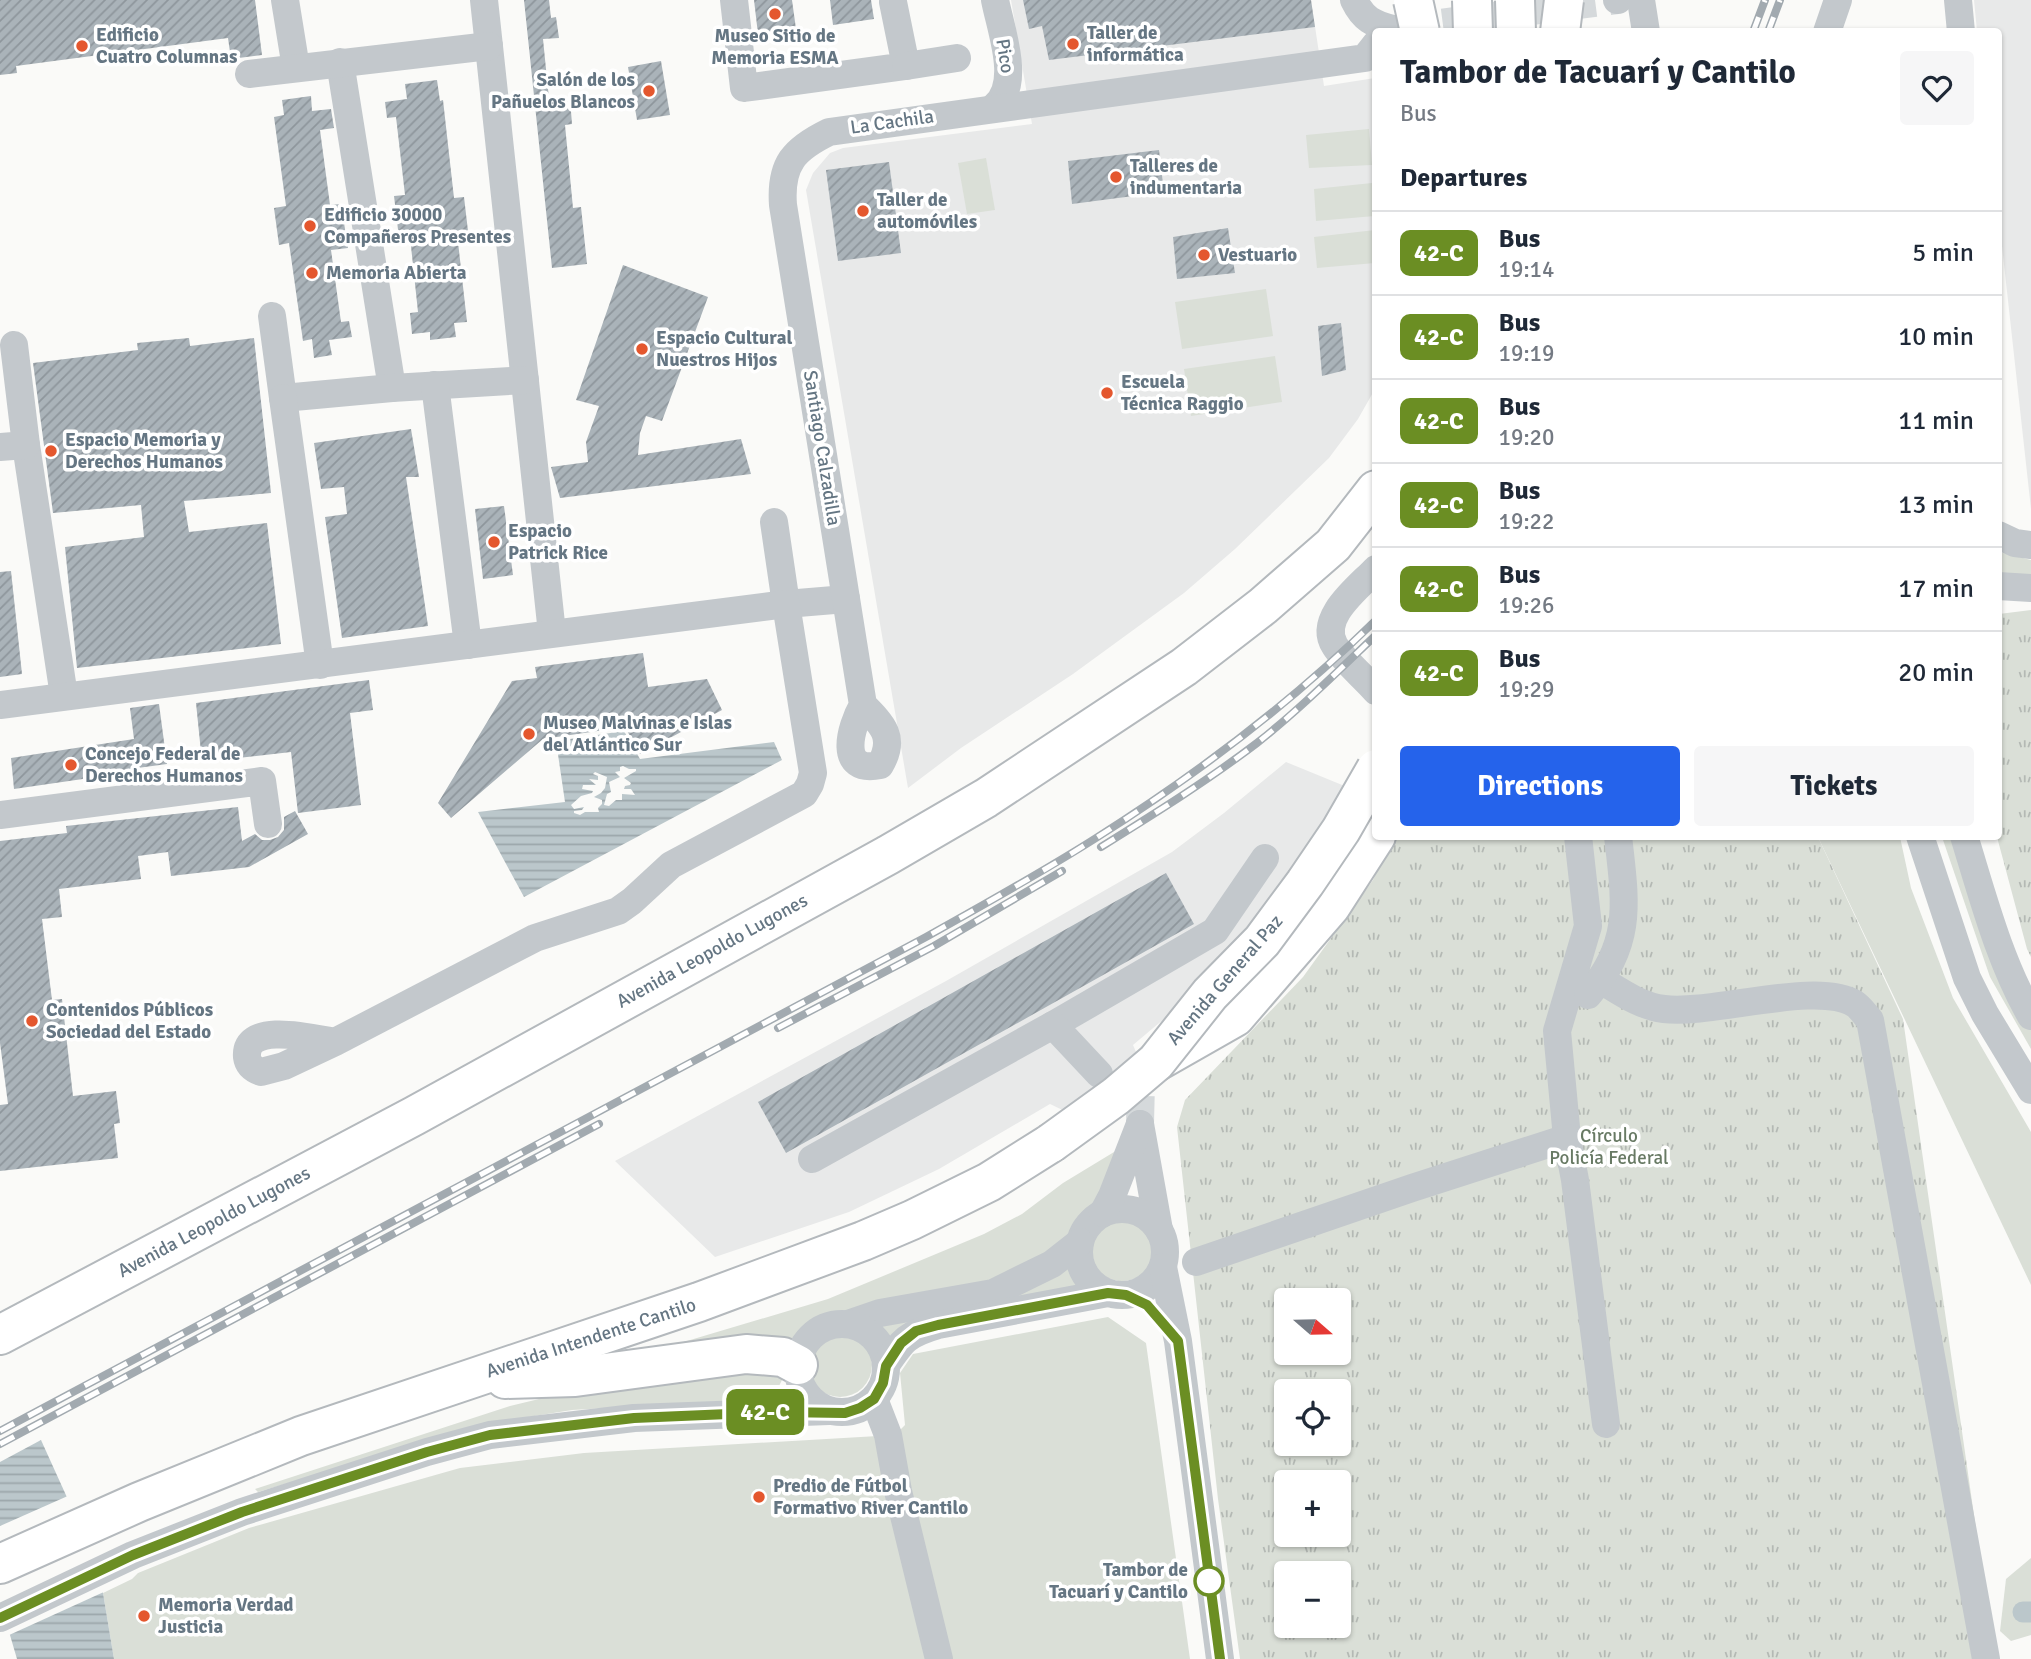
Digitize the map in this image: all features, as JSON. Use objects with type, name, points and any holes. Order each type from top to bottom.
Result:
[{"type":"highway","points":[[1429,0],[1432,28]]},
{"type":"highway","points":[[1472,0],[1473,28]]},
{"type":"highway","points":[[1515,0],[1516,28]]},
{"type":"highway","points":[[1547,0],[1548,28]]},
{"type":"highway","points":[[1560,28],[1564,0]]},
{"type":"highway","name":"Avenida Leopoldo Lugones","points":[[0,1335],[414,1116],[888,855],[986,798],[1184,667],[1263,606],[1333,545],[1372,495]]},
{"type":"highway","name":"Avenida General Paz","points":[[1156,1062],[1210,994],[1262,941],[1341,830],[1372,776]]},
{"type":"highway","name":"Avenida General Paz","points":[[1156,1062],[1235,1017],[1331,906],[1373,840]]},
{"type":"highway","name":"Avenida Intendente Cantilo","points":[[0,1564],[301,1436],[699,1302],[912,1220],[989,1182],[1051,1143],[1116,1096],[1156,1062]]},
{"type":"highway","points":[[464,1380],[575,1377],[746,1354],[783,1357],[798,1371]]},
{"type":"street","points":[[285,0],[296,68]]},
{"type":"street","points":[[484,0],[552,633]]},
{"type":"street","points":[[734,0],[744,88],[957,58]]},
{"type":"street","name":"Pico","points":[[994,107],[1003,100],[1009,87],[1009,72],[995,0]]},
{"type":"street","points":[[1354,0],[1363,16],[1392,27]]},
{"type":"street","points":[[1641,0],[1645,28]]},
{"type":"street","points":[[1828,28],[1838,0]]},
{"type":"street","points":[[1958,0],[1961,28]]},
{"type":"street","points":[[893,2],[906,66]]},
{"type":"street","points":[[249,74],[489,46]]},
{"type":"street","name":"La Cachila","points":[[796,153],[808,142],[829,132],[994,107],[1365,58],[1372,50]]},
{"type":"street","points":[[341,62],[391,388]]},
{"type":"street","name":"Santiago Calzadilla","points":[[796,153],[787,165],[781,186],[783,205],[863,705]]},
{"type":"street","points":[[272,316],[320,665]]},
{"type":"street","points":[[14,345],[13,446],[64,696]]},
{"type":"street","points":[[283,398],[525,380]]},
{"type":"street","points":[[435,385],[468,645]]},
{"type":"street","points":[[335,1042],[535,938],[618,911],[671,865],[804,794],[813,773],[774,522]]},
{"type":"street","points":[[2002,537],[2031,545]]},
{"type":"street","points":[[1372,578],[1336,611],[1330,633],[1334,645],[1372,687]]},
{"type":"street","points":[[2002,586],[2031,588]]},
{"type":"street","points":[[0,705],[552,633],[786,604],[846,600]]},
{"type":"street","points":[[0,815],[262,781],[268,824]]},
{"type":"street","points":[[1578,840],[1588,926],[1557,1031],[1567,1138],[1575,1180],[1606,1424]]},
{"type":"street","points":[[1557,1031],[1601,980],[1619,943],[1625,906],[1618,840]]},
{"type":"street","points":[[1921,840],[1967,978],[1985,1014],[2031,1090]]},
{"type":"street","points":[[1965,840],[2003,959],[2031,1016]]},
{"type":"street","points":[[812,1159],[1215,931],[1265,858]]},
{"type":"street","points":[[1601,980],[1639,1003],[1663,1009],[1688,1010],[1822,994],[1856,1004],[1870,1020],[1986,1659]]},
{"type":"street","points":[[1053,1025],[1099,1074]]},
{"type":"street","points":[[1103,1213],[1140,1124],[1159,1230]]},
{"type":"street","points":[[1196,1262],[1567,1138]]},
{"type":"street","points":[[1178,1341],[1147,1305],[1117,1294],[1088,1278],[1079,1255],[1084,1231],[1092,1220],[1115,1209],[1140,1212],[1151,1220],[1164,1241],[1163,1267],[1178,1341],[1220,1659]]},
{"type":"street","points":[[752,1412],[780,1399],[798,1371],[803,1348],[814,1334],[830,1326],[848,1324],[880,1313],[993,1293],[1052,1264],[1080,1242]]},
{"type":"street","points":[[0,1618],[102,1570],[242,1512],[427,1452],[490,1435],[634,1418],[752,1412],[845,1413],[874,1399],[883,1383],[886,1366],[901,1343],[916,1331],[1148,1286],[1157,1278],[1163,1267]]},
{"type":"street","points":[[848,1324],[866,1331],[880,1346],[886,1366]]},
{"type":"street","points":[[798,1371],[804,1392],[815,1404],[829,1411]]},
{"type":"street","points":[[874,1399],[888,1435],[898,1491],[939,1659]]},
{"type":"shaded area","name":"Escuela Técnica Raggio","points":[[1011,0],[1311,0],[1324,86],[1372,78],[1372,394],[1358,419],[1329,458],[1235,549],[1184,593],[1073,674],[961,748],[908,788],[806,190],[813,173],[830,153],[843,148],[1032,124]]},
{"type":"shaded area","points":[[1974,0],[2031,0],[2031,509],[2002,246],[2002,28],[1977,28]]},
{"type":"shaded area","points":[[624,731],[640,759],[774,742],[782,760],[524,897],[478,812],[565,802],[556,741]],"holes":[[[623,766],[636,769],[624,778],[631,783],[624,789],[631,789],[635,795],[622,794],[622,800],[616,800],[609,806],[604,805],[607,794],[611,792],[609,782],[620,777],[615,772],[620,771]],[[595,772],[607,777],[605,788],[594,797],[602,800],[599,812],[585,812],[580,815],[574,813],[584,807],[574,809],[571,805],[581,796],[592,793],[593,791],[582,789],[583,785],[596,785],[589,779],[598,780],[598,776],[593,774]]]},
{"type":"shaded area","points":[[1286,762],[1347,787],[1248,937],[1197,991],[1133,1045],[1139,1059],[1075,1116],[1050,1104],[939,1169],[849,1212],[715,1257],[615,1161],[946,981],[1172,852]]},
{"type":"shaded area","points":[[41,1440],[94,1557],[114,1659],[17,1659],[0,1601],[0,1462]]},
{"type":"green space","points":[[1369,129],[1372,165],[1309,168],[1306,135]]},
{"type":"green space","points":[[986,158],[995,210],[967,214],[958,163]]},
{"type":"green space","points":[[1372,183],[1372,216],[1316,221],[1314,189]]},
{"type":"green space","points":[[1372,230],[1372,263],[1317,268],[1314,237]]},
{"type":"green space","points":[[1266,289],[1273,336],[1182,349],[1175,302]]},
{"type":"green space","points":[[1275,356],[1282,402],[1191,416],[1184,369]]},
{"type":"green space","points":[[2002,553],[2031,560],[2031,575],[2002,573]]},
{"type":"green space","points":[[2031,610],[2031,957],[1998,840],[2002,840],[2002,614]]},
{"type":"green space","name":"Círculo Policía Federal","points":[[1392,840],[1819,840],[1903,1019],[1993,1648],[1997,1659],[1240,1659],[1218,1499],[1177,1127],[1185,1100],[1303,977],[1373,880]]},
{"type":"green space","points":[[1819,840],[1901,840],[1911,888],[1953,998],[2031,1132],[2031,1285]]},
{"type":"green space","points":[[1943,840],[1955,840],[1978,922],[2031,1030],[2031,1049],[1990,977]]},
{"type":"green space","points":[[1119,1149],[1094,1206],[1077,1231],[1055,1253],[1018,1273],[944,1294],[828,1314],[805,1325],[789,1348],[660,1349],[828,1299],[984,1234],[1022,1214],[1063,1183]]},
{"type":"green space","points":[[1130,1214],[1150,1232],[1156,1249],[1152,1264],[1141,1275],[1126,1281],[1110,1279],[1096,1268],[1088,1246],[1104,1224]]},
{"type":"green space","points":[[1072,1258],[1077,1276],[1086,1288],[893,1341],[875,1325]]},
{"type":"green space","name":"Predio de Fútbol Formativo River Cantilo","points":[[1108,1317],[1146,1343],[1190,1659],[114,1659],[103,1593],[132,1579],[138,1573],[249,1528],[460,1468],[584,1453],[895,1435],[905,1425],[900,1373],[913,1354]]},
{"type":"green space","points":[[834,1333],[846,1333],[863,1342],[870,1353],[870,1377],[863,1388],[846,1397],[834,1397],[822,1392],[813,1383],[808,1371],[808,1359],[813,1347],[822,1338]]},
{"type":"green space","points":[[766,1360],[784,1376],[777,1390],[761,1399],[572,1410],[491,1423],[258,1492],[255,1489],[510,1406],[593,1386]]},
{"type":"green space","points":[[2031,1558],[2031,1635],[2011,1641],[2000,1631],[2006,1579]]},
{"type":"pier","points":[[70,1495],[97,1556],[106,1591],[7,1636],[0,1612],[0,1526]]},
{"type":"building","name":"Edificio Cuatro Columnas","points":[[0,0],[255,0],[262,55],[231,59],[228,38],[16,66],[17,73],[0,75]]},
{"type":"building","points":[[524,0],[549,0],[551,18],[556,17],[559,38],[543,39],[549,99],[570,99],[572,124],[565,125],[573,208],[581,207],[587,264],[552,268]]},
{"type":"building","name":"Museo Sitio de Memoria ESMA","points":[[754,0],[792,0],[796,29],[758,34]]},
{"type":"building","name":"Museo Sitio de Memoria ESMA","points":[[830,0],[871,0],[874,19],[833,25]]},
{"type":"building","points":[[1023,0],[1311,0],[1315,27],[1049,60],[1042,26],[1029,29]]},
{"type":"building","name":"Salón de los Pañuelos Blancos","points":[[661,61],[670,115],[637,120],[628,67]]},
{"type":"building","points":[[437,80],[440,101],[443,100],[454,198],[464,197],[468,231],[457,233],[467,322],[454,323],[456,337],[430,340],[430,332],[412,334],[410,313],[418,312],[410,237],[399,238],[394,196],[405,195],[396,117],[387,118],[385,102],[407,99],[405,84]]},
{"type":"building","name":"Edificio 30000 Compañeros Presentes","points":[[311,96],[312,111],[331,109],[334,128],[320,130],[330,205],[341,204],[348,248],[331,250],[341,322],[349,321],[352,337],[329,340],[332,355],[314,358],[312,339],[303,341],[289,243],[279,245],[274,208],[286,206],[274,117],[284,115],[282,100]]},
{"type":"building","name":"Talleres de indumentaria","points":[[1159,150],[1164,192],[1072,204],[1068,161]]},
{"type":"building","name":"Taller de automóviles","points":[[889,162],[901,253],[838,261],[826,170]]},
{"type":"building","name":"Vestuario","points":[[1228,228],[1235,273],[1177,279],[1173,237]]},
{"type":"building","name":"Espacio Cultural Nuestros Hijos","points":[[623,265],[708,297],[662,421],[646,416],[640,433],[638,455],[741,439],[751,474],[560,498],[551,467],[588,462],[586,442],[599,406],[576,400]]},
{"type":"building","points":[[1341,323],[1346,370],[1322,376],[1318,326]]},
{"type":"building","points":[[189,338],[190,346],[254,338],[271,493],[184,501],[189,532],[267,523],[281,644],[77,668],[65,547],[144,537],[141,505],[53,513],[33,363],[138,350],[137,343]]},
{"type":"building","points":[[411,429],[419,477],[406,477],[428,626],[342,638],[325,517],[347,514],[344,487],[321,489],[314,443]]},
{"type":"building","name":"Espacio Patrick Rice","points":[[504,506],[513,575],[483,579],[475,509]]},
{"type":"building","points":[[11,571],[22,674],[0,677],[0,572]]},
{"type":"building","name":"Museo Malvinas e Islas del Atlántico Sur","points":[[643,653],[648,687],[707,679],[722,710],[640,754],[625,727],[543,739],[451,818],[438,803],[512,681],[537,678],[535,667]]},
{"type":"building","points":[[369,680],[373,710],[350,713],[361,805],[298,813],[291,752],[202,762],[196,703]]},
{"type":"building","name":"Concejo Federal de Derechos Humanos","points":[[159,704],[167,764],[14,789],[11,758],[134,739],[130,708]]},
{"type":"building","name":"Contenidos Públicos Sociedad del Estado","points":[[238,807],[242,841],[255,834],[262,840],[278,837],[284,830],[284,817],[295,811],[308,834],[249,867],[171,876],[168,852],[138,856],[141,879],[59,889],[62,917],[42,919],[52,1000],[62,999],[73,1096],[116,1091],[120,1123],[114,1124],[118,1158],[0,1171],[0,1105],[8,1104],[0,1043],[0,841],[67,833],[66,826]]},
{"type":"building","points":[[1166,873],[1194,924],[786,1153],[758,1102]]},
{"type":"waterway","points":[[2023,1612],[2031,1612]]},
{"type":"tunnel","points":[[1401,28],[1617,0]]},
{"type":"tunnel","points":[[1140,1124],[1141,1082],[1151,1065]]},
{"type":"railway","points":[[1754,28],[1765,0]]},
{"type":"railway","points":[[1770,28],[1780,0]]},
{"type":"railway","points":[[0,1431],[926,937],[1033,876],[1133,814],[1206,763],[1276,709],[1372,624]]},
{"type":"railway","points":[[1101,847],[1200,784],[1257,743],[1372,639]]},
{"type":"railway","points":[[778,1028],[934,946],[1062,871]]},
{"type":"railway","points":[[0,1444],[599,1124]]},
{"type":"bus line","name":"42-C","points":[[0,1618],[133,1555],[242,1512],[427,1452],[490,1435],[634,1418],[778,1412],[845,1413],[874,1399],[883,1383],[886,1366],[901,1343],[916,1331],[1108,1293],[1126,1295],[1147,1305],[1178,1341],[1220,1659]]},
{"type":"place","name":"Museo Sitio de Memoria ESMA","points":[[775,14]]},
{"type":"place","name":"Taller de informática","points":[[1073,44]]},
{"type":"place","name":"Edificio Cuatro Columnas","points":[[82,46]]},
{"type":"place","name":"Salón de los Pañuelos Blancos","points":[[649,91]]},
{"type":"place","name":"Talleres de indumentaria","points":[[1116,177]]},
{"type":"place","name":"Taller de automóviles","points":[[863,211]]},
{"type":"place","name":"Edificio 30000 Compañeros Presentes","points":[[310,226]]},
{"type":"place","name":"Vestuario","points":[[1204,255]]},
{"type":"place","name":"Memoria Abierta","points":[[312,273]]},
{"type":"place","name":"Espacio Cultural Nuestros Hijos","points":[[642,349]]},
{"type":"place","name":"Escuela Técnica Raggio","points":[[1107,393]]},
{"type":"place","name":"Espacio Memoria y Derechos Humanos","points":[[51,451]]},
{"type":"place","name":"Espacio Patrick Rice","points":[[494,542]]},
{"type":"place","name":"Museo Malvinas e Islas del Atlántico Sur","points":[[529,734]]},
{"type":"place","name":"Concejo Federal de Derechos Humanos","points":[[71,765]]},
{"type":"place","name":"Contenidos Públicos Sociedad del Estado","points":[[32,1021]]},
{"type":"place","name":"Predio de Fútbol Formativo River Cantilo","points":[[759,1497]]},
{"type":"place","name":"Tambor de Tacuarí y Cantilo","points":[[1209,1581]]},
{"type":"place","name":"Memoria Verdad Justicia","points":[[144,1616]]}]
